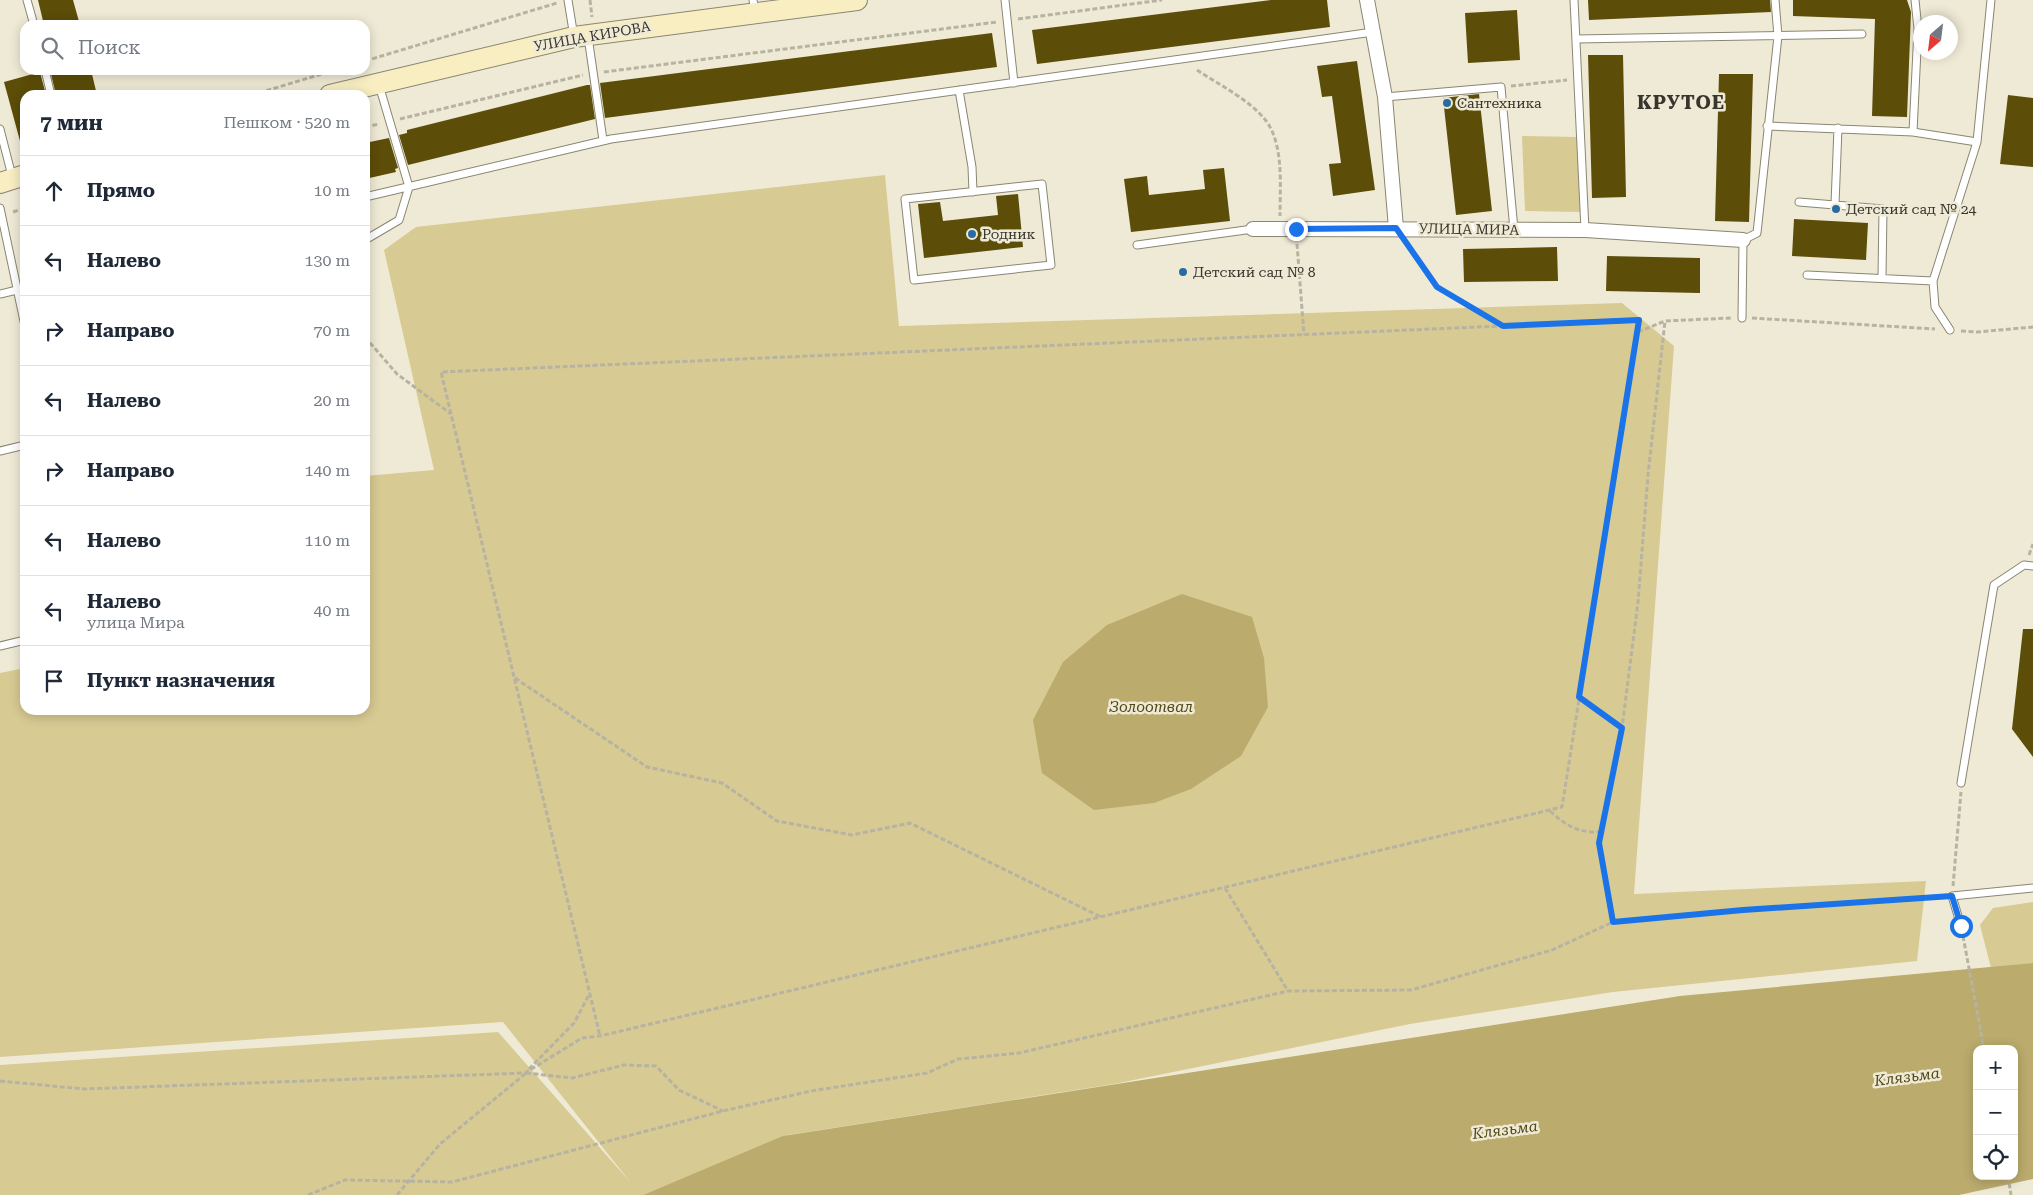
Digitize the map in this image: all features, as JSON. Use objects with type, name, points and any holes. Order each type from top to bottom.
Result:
[{"type":"street","name":"УЛИЦА КИРОВА","points":[[350,90],[581,35],[754,6],[857,0]]},
{"type":"street","points":[[1367,0],[1385,97],[1396,228]]},
{"type":"street","name":"УЛИЦА МИРА","points":[[1253,229],[1585,230],[1743,240]]},
{"type":"lane","points":[[27,0],[33,20]]},
{"type":"lane","points":[[568,0],[592,73],[603,140]]},
{"type":"lane","points":[[1005,0],[1014,83]]},
{"type":"lane","points":[[1574,0],[1585,230]]},
{"type":"lane","points":[[1742,318],[1743,240],[1757,233],[1778,36],[1776,0]]},
{"type":"lane","points":[[1913,132],[1918,29],[1915,0]]},
{"type":"lane","points":[[1950,330],[1935,307],[1933,281],[1977,142],[1990,0]]},
{"type":"lane","points":[[370,196],[603,140],[1373,32]]},
{"type":"lane","points":[[1576,39],[1862,34]]},
{"type":"lane","points":[[46,75],[50,90]]},
{"type":"lane","points":[[370,237],[399,220],[409,187],[378,83]]},
{"type":"lane","points":[[1385,97],[1501,87],[1514,230]]},
{"type":"lane","points":[[959,90],[972,167],[973,192]]},
{"type":"lane","points":[[1767,126],[1913,132],[1977,142]]},
{"type":"lane","points":[[1835,204],[1838,128]]},
{"type":"lane","points":[[0,129],[12,179]]},
{"type":"lane","points":[[1042,184],[1051,265],[914,280],[905,199],[973,192],[1042,184]]},
{"type":"lane","points":[[1799,202],[1883,209],[1882,278]]},
{"type":"lane","points":[[0,208],[20,302]]},
{"type":"lane","name":"УЛИЦА МИРА","points":[[1136,245],[1253,229]]},
{"type":"lane","points":[[1807,275],[1933,281]]},
{"type":"lane","points":[[0,294],[17,290]]},
{"type":"lane","points":[[0,451],[20,446]]},
{"type":"lane","points":[[1961,782],[1994,586],[2024,565],[2033,566]]},
{"type":"lane","points":[[0,646],[20,641]]},
{"type":"lane","points":[[1961,926],[1952,896],[2033,888]]},
{"type":"path","points":[[370,59],[568,0]]},
{"type":"path","points":[[370,126],[592,73],[1162,0]]},
{"type":"path","points":[[1182,60],[1243,100],[1258,112],[1272,129],[1278,151],[1280,228]]},
{"type":"path","points":[[269,90],[318,75]]},
{"type":"path","points":[[1501,87],[1578,79]]},
{"type":"path","points":[[1396,228],[1437,287],[1503,326]]},
{"type":"path","points":[[1296,229],[1304,335]]},
{"type":"path","points":[[1638,332],[1665,321],[1742,318],[1977,332],[2033,327]]},
{"type":"path","points":[[525,1073],[582,1038],[600,1036],[1102,918],[1562,807],[1639,320],[441,372],[600,1036]]},
{"type":"path","points":[[1613,922],[1599,843],[1622,728],[1638,602],[1648,475],[1665,321]]},
{"type":"path","points":[[370,343],[397,374],[451,414]]},
{"type":"path","points":[[514,678],[647,767],[722,783],[777,821],[852,835],[910,823],[1102,918]]},
{"type":"path","points":[[1579,697],[1622,728]]},
{"type":"path","points":[[308,1195],[345,1180],[452,1182],[724,1111],[811,1091],[927,1073],[958,1058],[1019,1054],[1288,991],[1411,990],[1552,950],[1613,922],[1743,910],[1952,896],[1961,782]]},
{"type":"path","points":[[1549,810],[1564,824],[1585,832],[1600,832]]},
{"type":"path","points":[[1225,888],[1288,991]]},
{"type":"path","points":[[1961,926],[1983,1045]]},
{"type":"path","points":[[396,1195],[440,1144],[525,1073],[574,1023],[590,992]]},
{"type":"path","points":[[0,1081],[84,1088],[525,1073],[572,1078],[624,1065],[656,1066],[679,1090],[724,1111]]},
{"type":"path","points":[[2009,1180],[2011,1195]]},
{"type":"shaded area","points":[[1522,136],[1577,137],[1580,212],[1525,211]]},
{"type":"shaded area","points":[[885,175],[899,326],[1622,303],[1674,346],[1634,894],[1926,881],[1917,961],[1613,992],[1410,1024],[1114,1084],[788,1135],[643,1195],[0,1195],[0,1065],[498,1032],[631,1183],[503,1022],[0,1057],[0,673],[20,669],[20,715],[370,715],[370,476],[434,470],[384,250],[416,227]]},
{"type":"shaded area","points":[[2033,902],[2033,963],[1991,968],[1980,925],[1993,908]]},
{"type":"water","name":"Золоотвал","points":[[1182,594],[1252,617],[1264,658],[1268,707],[1241,756],[1191,789],[1154,803],[1094,810],[1042,773],[1033,720],[1063,662],[1107,625]]},
{"type":"water","name":"Клязьма","points":[[2033,963],[2033,1179],[1959,1195],[643,1195],[783,1136],[1680,996]]},
{"type":"building","points":[[38,0],[73,0],[79,20],[43,20]]},
{"type":"building","points":[[1271,0],[1327,0],[1330,27],[1037,64],[1032,30]]},
{"type":"building","points":[[1588,0],[1770,0],[1771,12],[1589,20]]},
{"type":"building","points":[[1793,0],[1907,0],[1911,12],[1907,117],[1872,116],[1875,19],[1793,16]]},
{"type":"building","points":[[1517,10],[1520,60],[1468,63],[1465,13]]},
{"type":"building","points":[[992,33],[997,67],[605,118],[600,83]]},
{"type":"building","points":[[1588,55],[1623,55],[1626,197],[1592,198]]},
{"type":"building","points":[[1357,61],[1375,190],[1333,196],[1329,164],[1341,163],[1332,96],[1322,97],[1317,66]]},
{"type":"building","points":[[1719,74],[1753,74],[1749,222],[1715,221]]},
{"type":"building","points":[[29,75],[41,75],[45,90],[20,90],[20,141],[4,82]]},
{"type":"building","points":[[51,75],[92,75],[96,90],[55,90]]},
{"type":"building","points":[[590,85],[595,119],[408,165],[399,135],[407,133],[407,130]]},
{"type":"building","points":[[1479,94],[1492,211],[1456,215],[1443,98]]},
{"type":"building","points":[[2008,95],[2033,98],[2033,167],[2000,164]]},
{"type":"building","points":[[389,138],[398,168],[395,169],[396,172],[370,178],[370,142]]},
{"type":"building","name":"Детский сад № 8","points":[[1224,168],[1230,221],[1131,232],[1124,179],[1147,176],[1149,195],[1205,189],[1203,170]]},
{"type":"building","name":"Родник","points":[[1018,194],[1023,247],[924,258],[918,204],[940,202],[943,221],[998,215],[996,196]]},
{"type":"building","points":[[1794,219],[1868,223],[1866,260],[1792,256]]},
{"type":"building","points":[[1557,247],[1558,281],[1464,282],[1463,249]]},
{"type":"building","points":[[1607,256],[1700,258],[1700,293],[1606,291]]},
{"type":"building","points":[[2023,629],[2033,629],[2033,757],[2012,729]]},
{"type":"place","name":"Сантехника","points":[[1447,103]]},
{"type":"place","name":"Детский сад № 24","points":[[1836,209]]},
{"type":"place","name":"Родник","points":[[972,234]]},
{"type":"place","name":"Детский сад № 8","points":[[1183,272]]},
{"type":"district","name":"КРУТОЕ","points":[[1681,102]]},
{"type":"route","points":[[1296,229],[1396,228],[1437,287],[1503,326],[1639,320],[1579,697],[1622,728],[1599,843],[1613,922],[1743,910],[1952,896],[1961,926]]}]
